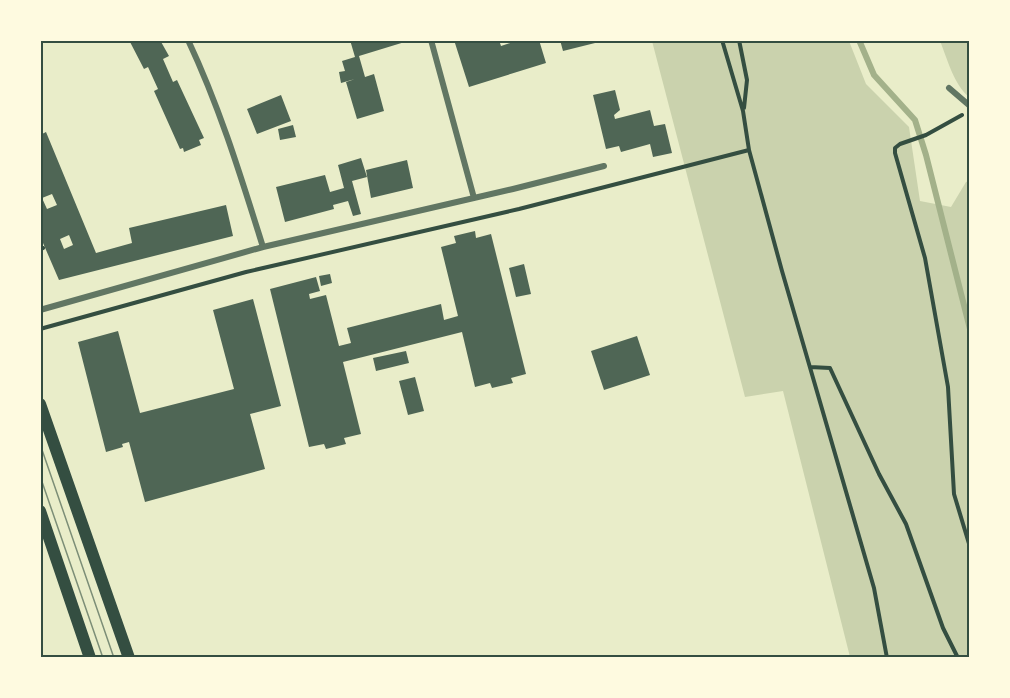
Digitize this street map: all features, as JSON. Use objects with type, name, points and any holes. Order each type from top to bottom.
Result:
[{"type":"main road","points":[[40,404],[129,657]]},
{"type":"main road","points":[[40,511],[90,657]]},
{"type":"street","points":[[188,40],[208,82],[231,143],[263,248]]},
{"type":"street","points":[[430,40],[474,198]]},
{"type":"street","points":[[949,88],[969,108]]},
{"type":"street","points":[[40,310],[263,248],[604,166]]},
{"type":"path","points":[[722,40],[744,111],[749,150],[874,588],[887,657]]},
{"type":"path","points":[[740,40],[747,80],[744,111]]},
{"type":"path","points":[[969,108],[926,135],[895,148],[925,258],[948,387],[954,495],[969,546]]},
{"type":"path","points":[[40,329],[246,272],[519,209],[749,150]]},
{"type":"path","points":[[810,367],[830,368],[879,474],[906,524],[943,628],[958,657]]},
{"type":"green space","points":[[652,41],[849,41],[866,84],[909,127],[920,201],[951,207],[966,182],[969,181],[969,657],[850,657],[783,391],[745,397]]},
{"type":"green space","points":[[940,41],[969,41],[969,97],[959,86]]},
{"type":"building","points":[[129,40],[160,40],[169,56],[163,59],[173,82],[177,80],[204,138],[199,140],[201,145],[184,152],[183,148],[180,149],[154,91],[158,89],[148,67],[144,69]]},
{"type":"building","points":[[350,40],[408,41],[359,56],[365,77],[374,74],[384,111],[357,119],[346,82],[355,79],[341,83],[339,72],[345,71],[342,61],[355,57]]},
{"type":"building","points":[[454,40],[499,40],[501,46],[519,40],[539,40],[546,63],[469,87]]},
{"type":"building","points":[[560,40],[603,40],[603,41],[563,51]]},
{"type":"building","points":[[615,90],[620,110],[614,115],[615,119],[650,110],[654,126],[665,124],[672,153],[653,157],[650,144],[621,152],[619,146],[606,149],[593,95]]},
{"type":"building","points":[[281,95],[291,121],[257,134],[247,109]]},
{"type":"building","points":[[293,125],[296,137],[280,140],[278,129]]},
{"type":"building","points":[[46,132],[96,253],[132,243],[129,228],[226,205],[233,236],[59,280],[40,236],[40,135]],"holes":[[[52,194],[57,205],[47,209],[42,198]],[[69,235],[73,245],[64,249],[60,239]]]},
{"type":"building","points":[[361,158],[367,177],[352,181],[361,214],[353,216],[348,201],[333,205],[334,209],[285,222],[276,187],[325,175],[330,192],[344,188],[338,165]]},
{"type":"building","points":[[407,160],[413,188],[371,198],[366,170]]},
{"type":"building","points":[[475,231],[476,238],[491,234],[526,374],[511,378],[513,383],[492,388],[490,383],[475,387],[462,332],[343,362],[361,434],[344,438],[346,444],[326,449],[324,444],[309,447],[270,289],[316,277],[320,291],[309,294],[310,299],[326,295],[339,346],[351,343],[347,328],[441,304],[444,320],[458,316],[441,247],[456,243],[454,236]]},
{"type":"building","points":[[524,264],[531,294],[516,297],[509,268]]},
{"type":"building","points":[[330,274],[332,283],[321,286],[319,276]]},
{"type":"building","points":[[253,299],[281,406],[250,414],[265,469],[145,502],[129,442],[122,444],[123,447],[106,452],[78,342],[118,331],[140,413],[234,389],[213,310]]},
{"type":"building","points":[[637,336],[650,375],[604,390],[591,351]]},
{"type":"building","points":[[406,351],[409,363],[376,371],[373,358]]},
{"type":"building","points":[[415,377],[424,411],[408,415],[399,381]]},
{"type":"waterway","points":[[859,40],[874,75],[915,120],[970,329]]},
{"type":"tram line","points":[[40,444],[114,658]]},
{"type":"tram line","points":[[40,476],[103,658]]}]
